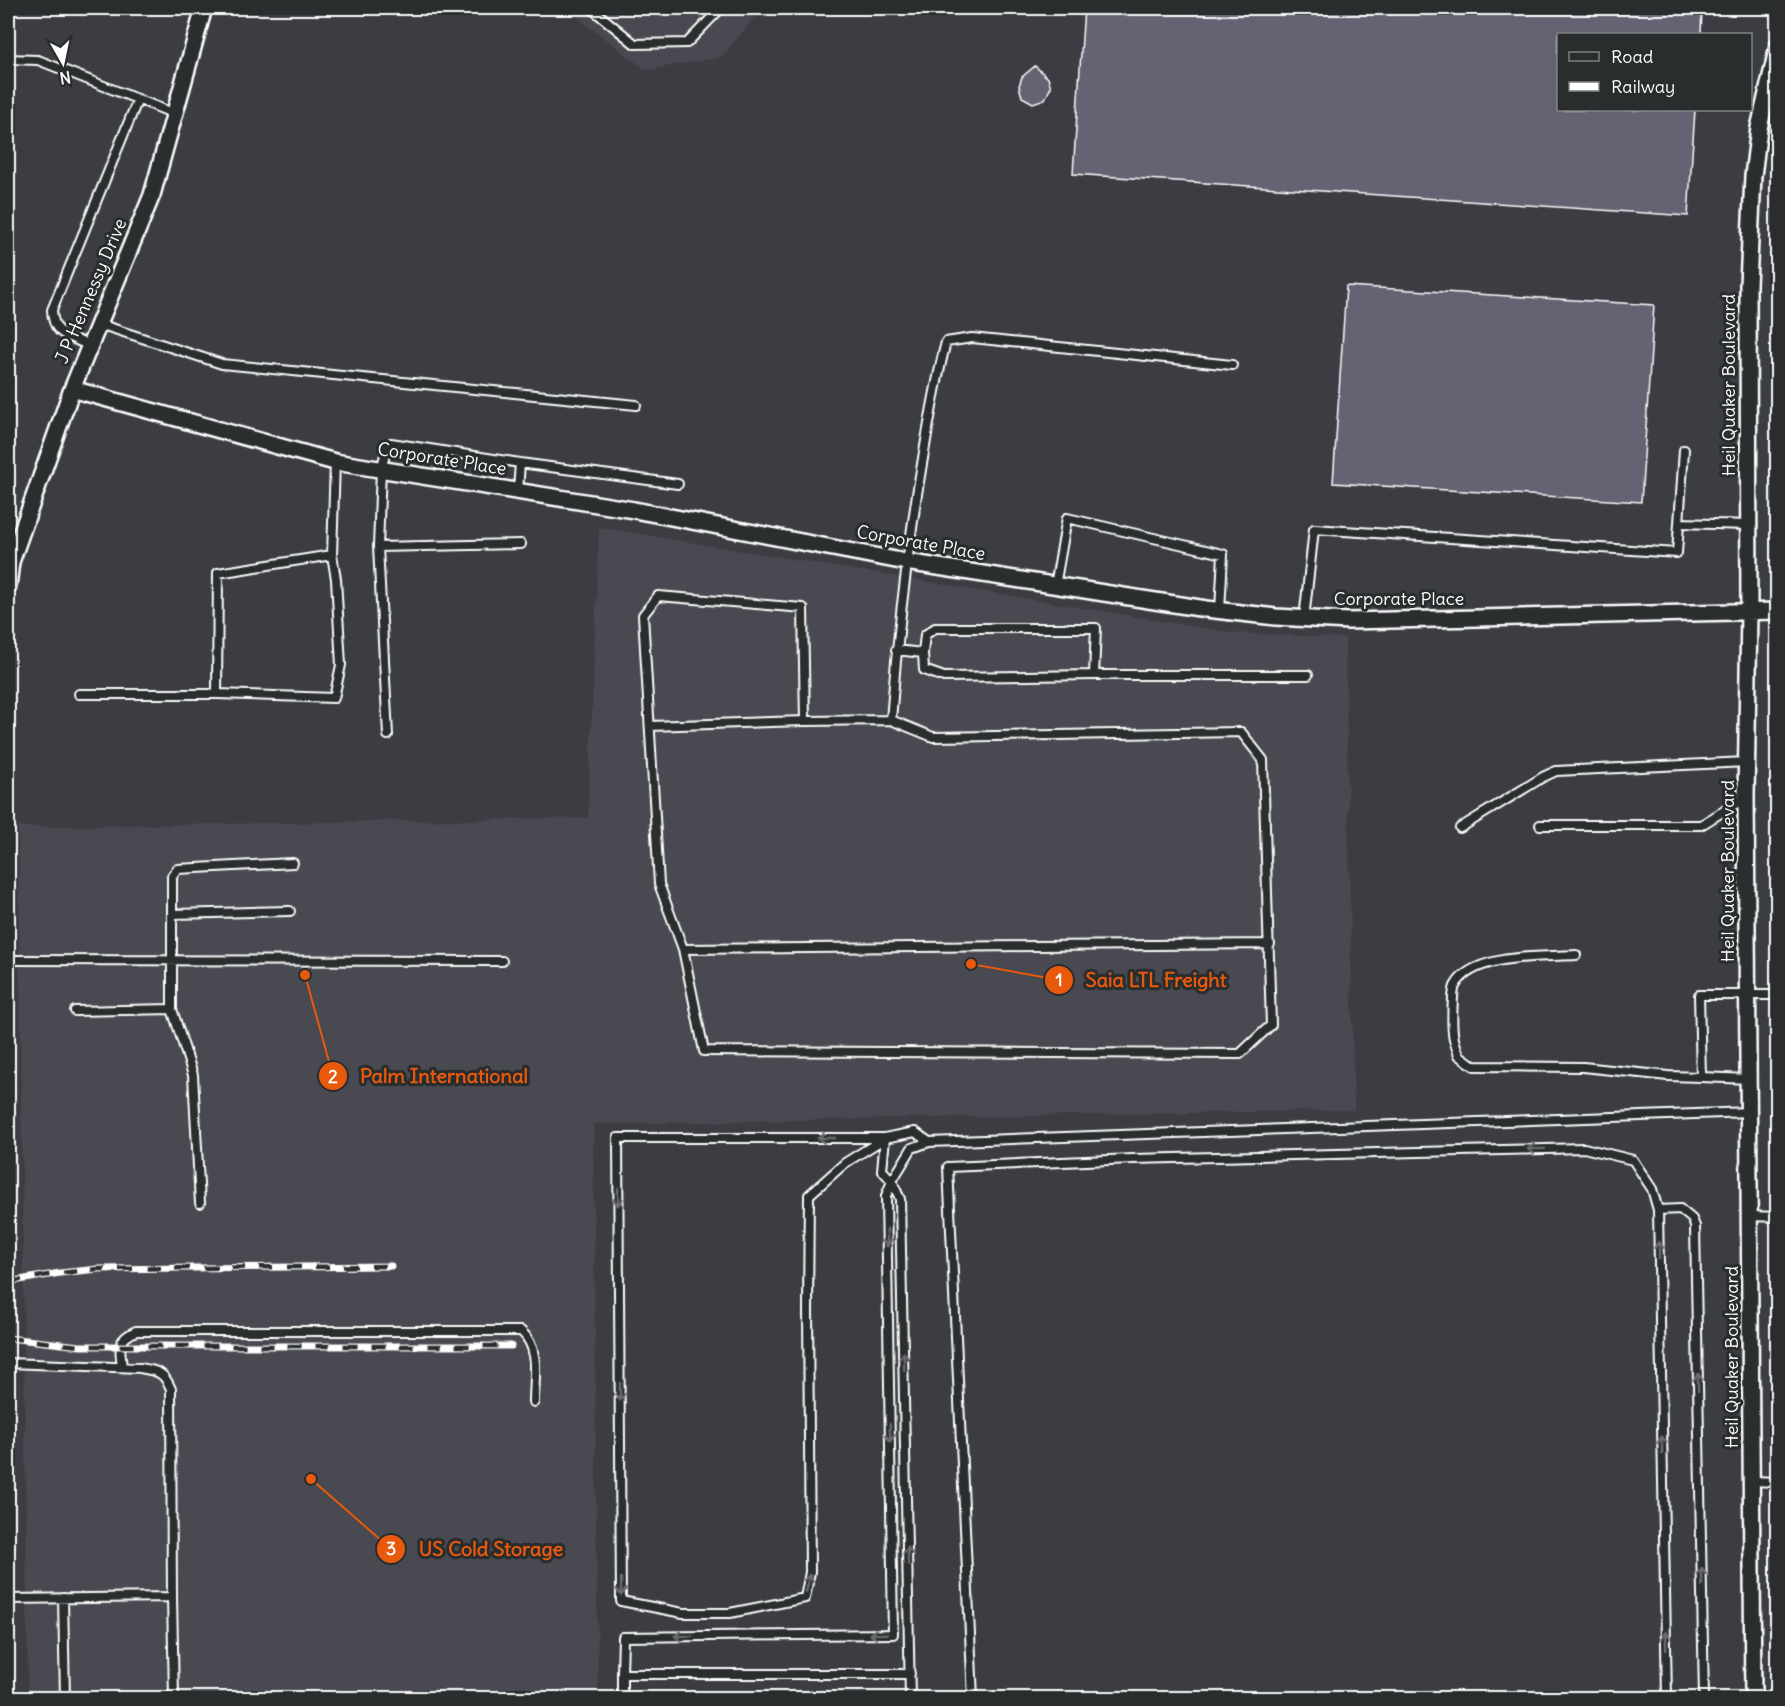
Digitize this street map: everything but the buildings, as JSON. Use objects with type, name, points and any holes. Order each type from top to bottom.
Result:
[{"type":"street","name":"J P Hennessy Drive","points":[[8,586],[12,547],[72,389],[152,195],[204,8]]},
{"type":"street","name":"Heil Quaker Boulevard","points":[[1753,1698],[1746,797],[1749,612],[1749,230],[1759,128],[1778,46]]},
{"type":"street","name":"Corporate Place","points":[[72,389],[336,462],[634,510],[906,562],[1220,611],[1304,619],[1414,621],[1778,611]]},
{"type":"lane","points":[[591,8],[635,44],[687,43],[721,8]]},
{"type":"lane","points":[[8,59],[38,60],[175,114]]},
{"type":"lane","points":[[90,346],[56,330],[52,322],[52,310],[138,99]]},
{"type":"lane","points":[[99,324],[222,364],[636,405]]},
{"type":"lane","points":[[891,720],[906,562],[934,387],[946,342],[972,338],[1232,365]]},
{"type":"lane","points":[[388,735],[378,547],[381,469],[388,445],[391,443],[678,484]]},
{"type":"lane","points":[[1304,619],[1314,529],[1677,552],[1684,450]]},
{"type":"lane","points":[[79,694],[217,694],[334,698],[341,664],[336,579],[332,555],[336,462]]},
{"type":"lane","points":[[518,491],[520,463]]},
{"type":"lane","points":[[1055,586],[1067,518],[1223,555],[1220,611]]},
{"type":"lane","points":[[1679,523],[1749,525]]},
{"type":"lane","points":[[378,547],[521,544]]},
{"type":"lane","points":[[217,694],[218,573],[332,555]]},
{"type":"lane","points":[[650,726],[891,720],[933,737],[1241,732],[1263,760],[1271,1026],[1240,1054],[704,1051],[683,949],[659,884],[643,615],[658,596],[803,608],[805,721]]},
{"type":"lane","points":[[1094,675],[1096,628],[935,628],[925,635],[924,670],[944,677],[1308,675]]},
{"type":"lane","points":[[896,650],[923,653]]},
{"type":"lane","points":[[1461,828],[1556,771],[1747,762]]},
{"type":"lane","points":[[1540,825],[1701,825],[1746,797]]},
{"type":"lane","points":[[200,1203],[193,1075],[172,1009],[172,876],[177,869],[293,863]]},
{"type":"lane","points":[[172,914],[290,912]]},
{"type":"lane","points":[[683,949],[1270,944]]},
{"type":"lane","points":[[1576,955],[1510,959],[1486,963],[1468,972],[1455,987],[1453,1032],[1459,1055],[1474,1065],[1583,1067],[1668,1076],[1749,1079]]},
{"type":"lane","points":[[8,960],[501,961]]},
{"type":"lane","points":[[1701,1077],[1699,995],[1778,995]]},
{"type":"lane","points":[[75,1011],[172,1009]]},
{"type":"lane","points":[[622,1698],[623,1637],[893,1634],[886,1196],[892,1181],[912,1148],[929,1142],[1750,1112]]},
{"type":"lane","points":[[885,1138],[845,1163],[809,1195],[807,1309],[810,1572],[805,1598],[730,1613],[683,1613],[621,1601],[618,1138],[885,1138],[915,1132],[929,1142]]},
{"type":"lane","points":[[885,1138],[882,1170],[892,1181],[900,1199],[910,1698]]},
{"type":"lane","points":[[974,1698],[948,1167],[1132,1159],[1584,1148],[1633,1160],[1652,1189],[1658,1210],[1666,1698]]},
{"type":"lane","points":[[1658,1210],[1680,1209],[1692,1219],[1695,1226],[1704,1698]]},
{"type":"lane","points":[[1750,1216],[1778,1217]]},
{"type":"lane","points":[[122,1367],[120,1346],[124,1336],[136,1331],[520,1331],[528,1338],[534,1349],[534,1402]]},
{"type":"lane","points":[[8,1363],[122,1367],[154,1371],[166,1376],[171,1389],[174,1698]]},
{"type":"lane","points":[[1752,1481],[1778,1482]]},
{"type":"lane","points":[[8,1599],[172,1597]]},
{"type":"lane","points":[[63,1598],[65,1698]]},
{"type":"lane","points":[[622,1674],[910,1674]]},
{"type":"shaded area","points":[[565,8],[762,8],[722,57],[646,70]]},
{"type":"shaded area","points":[[1768,278],[1778,278],[1778,596],[1772,596]]},
{"type":"shaded area","points":[[599,527],[1233,633],[1345,638],[1354,1110],[593,1124],[598,1698],[28,1698],[18,827],[588,818]]},
{"type":"railway","points":[[8,1282],[98,1269],[391,1266]]},
{"type":"railway","points":[[8,1338],[80,1346],[511,1346]]},
{"type":"place","name":"Saia LTL Freight","points":[[971,964]]},
{"type":"place","name":"Palm International","points":[[305,975]]},
{"type":"place","name":"US Cold Storage","points":[[311,1479]]}]
